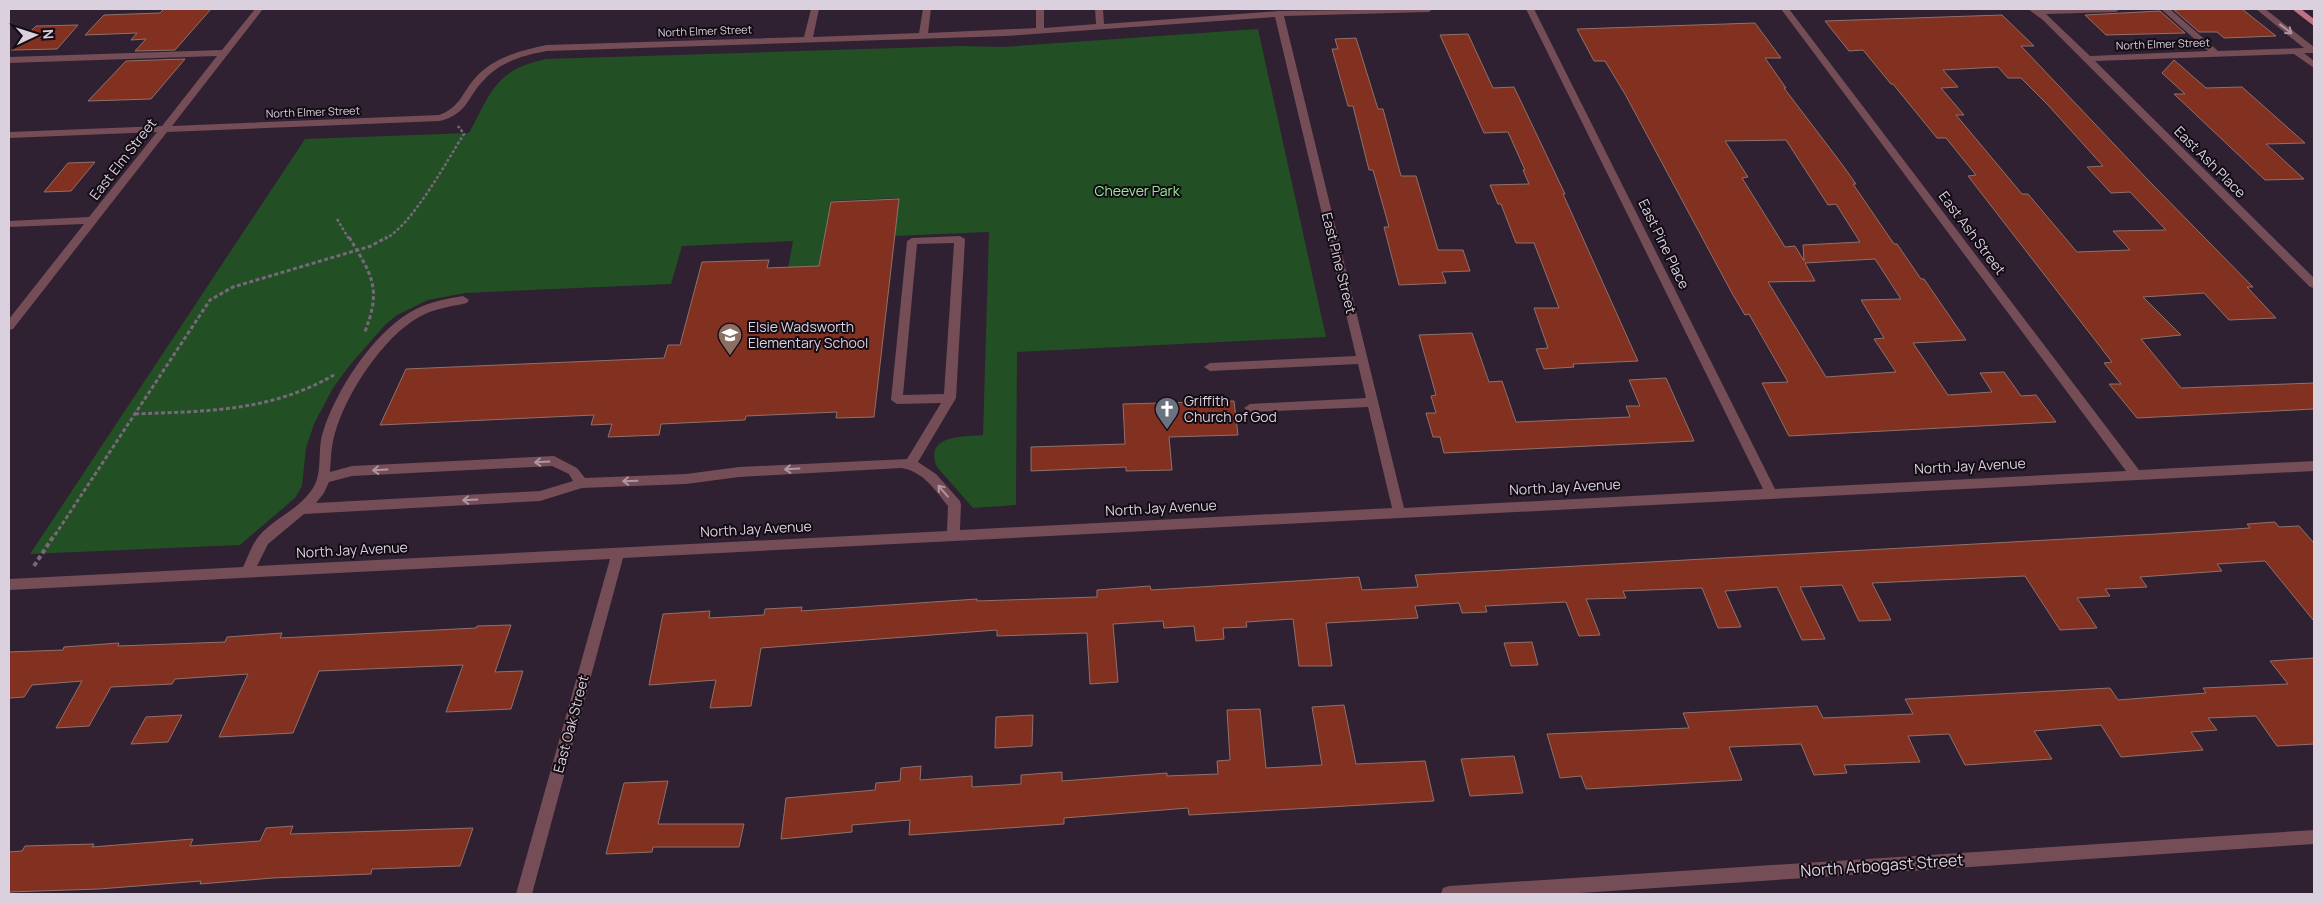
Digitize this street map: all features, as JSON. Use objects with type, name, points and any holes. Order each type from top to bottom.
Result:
[{"type":"main road","points":[[2296,9],[2314,23]]},
{"type":"street","name":"East Elm Street","points":[[10,324],[259,9]]},
{"type":"street","points":[[808,39],[815,9]]},
{"type":"street","points":[[923,35],[927,9]]},
{"type":"street","points":[[1040,9],[1040,30]]},
{"type":"street","points":[[1099,9],[1100,26]]},
{"type":"street","name":"North Elmer Street","points":[[9,135],[431,119],[449,116],[462,108],[471,89],[486,72],[509,59],[537,50],[558,47],[1040,30],[1275,12],[1429,9]]},
{"type":"street","name":"East Pine Place","points":[[1530,9],[1771,492]]},
{"type":"street","name":"East Ash Street","points":[[1785,9],[2136,474]]},
{"type":"street","points":[[2035,10],[2116,9]]},
{"type":"street","points":[[2165,9],[2216,54]]},
{"type":"street","points":[[2260,9],[2313,50]]},
{"type":"street","points":[[2035,10],[2086,59]]},
{"type":"street","name":"East Pine Street","points":[[1275,12],[1399,512]]},
{"type":"street","points":[[2296,50],[2314,65]]},
{"type":"street","name":"North Elmer Street","points":[[2086,59],[2313,50]]},
{"type":"street","points":[[9,60],[224,53]]},
{"type":"street","name":"East Ash Place","points":[[2086,59],[2314,284]]},
{"type":"street","points":[[9,224],[92,220]]},
{"type":"street","points":[[911,464],[950,398],[960,239],[912,241],[897,400],[950,398]]},
{"type":"street","points":[[247,572],[263,540],[319,491],[324,478],[324,454],[329,430],[339,404],[357,374],[389,335],[410,317],[437,305],[464,300]]},
{"type":"street","points":[[1210,368],[1362,360]]},
{"type":"street","points":[[1250,408],[1372,402]]},
{"type":"street","points":[[324,478],[352,471],[554,461],[573,471],[582,483]]},
{"type":"street","points":[[300,509],[540,496],[582,483],[686,479],[740,472],[911,464],[925,470],[955,505],[954,536]]},
{"type":"street","name":"North Jay Avenue","points":[[16,584],[1771,492],[2314,466]]},
{"type":"street","name":"East Oak Street","points":[[524,894],[618,553]]},
{"type":"street","name":"North Arbogast Street","points":[[1449,894],[1490,893],[2314,836]]},
{"type":"path","points":[[16,584],[134,414],[210,300],[233,287],[381,242],[396,233],[408,220],[464,134],[449,116]]},
{"type":"path","points":[[337,219],[356,250],[374,291],[375,301],[372,315],[363,339]]},
{"type":"path","points":[[134,414],[239,407],[280,401],[318,385],[340,370]]},
{"type":"green space","name":"Cheever Park","points":[[1258,29],[1326,337],[1017,352],[1016,505],[973,508],[937,467],[934,456],[936,448],[948,439],[983,435],[989,232],[893,236],[897,198],[831,201],[820,266],[788,268],[793,241],[682,246],[671,284],[465,293],[428,300],[397,315],[385,325],[350,365],[333,388],[314,424],[306,448],[302,486],[295,498],[240,545],[30,554],[305,139],[469,133],[490,94],[505,76],[516,69],[546,59],[961,46],[1002,47]]},
{"type":"building","points":[[164,9],[211,9],[175,50],[135,51],[146,39],[131,40],[137,33],[85,35],[104,15],[160,13]]},
{"type":"building","points":[[2242,9],[2276,36],[2224,38],[2217,32],[2199,32],[2174,10]]},
{"type":"building","points":[[2160,11],[2185,33],[2106,35],[2085,15]]},
{"type":"building","points":[[2002,15],[2034,46],[2021,46],[2253,287],[2247,287],[2276,318],[2229,320],[2204,293],[2143,297],[2181,335],[2141,339],[2181,388],[2314,383],[2314,409],[2137,418],[2109,384],[2121,384],[2104,363],[2112,362],[1968,176],[1976,175],[1946,138],[1937,138],[1863,50],[1849,51],[1825,21]],"holes":[[[1998,67],[2008,78],[2021,78],[2103,166],[2087,167],[2111,193],[2130,192],[2166,230],[2113,231],[2130,250],[2077,252],[2028,194],[2022,194],[1956,115],[1964,115],[1941,88],[1958,87],[1943,70]]]},
{"type":"building","points":[[1755,23],[1781,58],[1765,58],[1786,88],[1784,88],[1841,163],[1894,244],[1897,244],[1921,279],[1924,279],[1966,340],[1913,343],[1948,395],[1992,392],[1980,373],[2004,372],[2021,396],[2036,395],[2056,422],[1789,436],[1762,383],[1788,382],[1749,314],[1745,315],[1733,295],[1625,94],[1605,61],[1594,61],[1577,29]],"holes":[[[1786,140],[1828,205],[1836,204],[1860,242],[1803,245],[1804,261],[1795,246],[1785,247],[1742,178],[1748,177],[1725,141]],[[1875,259],[1901,299],[1861,300],[1884,338],[1874,339],[1896,372],[1826,377],[1768,282],[1815,281],[1805,263]]]},
{"type":"building","points":[[78,25],[57,49],[11,50],[36,26]]},
{"type":"building","points":[[1468,34],[1493,88],[1514,87],[1565,194],[1563,194],[1638,361],[1573,364],[1574,367],[1544,369],[1536,349],[1548,348],[1534,308],[1559,308],[1534,243],[1516,243],[1501,204],[1498,204],[1490,185],[1529,184],[1523,170],[1525,170],[1508,132],[1484,133],[1440,35]]},
{"type":"building","points":[[1356,38],[1378,109],[1383,109],[1401,176],[1416,176],[1438,250],[1463,250],[1470,271],[1442,272],[1446,283],[1399,285],[1384,227],[1389,227],[1373,170],[1369,170],[1353,106],[1348,106],[1332,49],[1338,49],[1335,39]]},
{"type":"building","points":[[185,59],[151,99],[88,101],[126,61]]},
{"type":"building","points":[[2174,60],[2206,88],[2242,87],[2305,143],[2266,144],[2304,179],[2265,180],[2174,94],[2185,94],[2162,73]]},
{"type":"building","points":[[95,162],[71,191],[44,192],[68,163]]},
{"type":"building","points":[[899,199],[874,417],[836,418],[837,412],[746,416],[745,420],[661,424],[659,435],[608,437],[612,424],[591,425],[594,415],[380,425],[406,369],[664,358],[668,345],[680,345],[702,262],[769,260],[767,268],[819,266],[831,202]]},
{"type":"building","points":[[1472,333],[1489,382],[1502,381],[1516,422],[1630,417],[1626,406],[1640,406],[1629,380],[1666,378],[1694,441],[1444,453],[1440,437],[1433,437],[1426,413],[1436,413],[1431,396],[1436,395],[1419,335]]},
{"type":"building","points":[[1234,401],[1238,435],[1169,437],[1172,470],[1126,471],[1126,467],[1031,471],[1031,447],[1125,444],[1123,404]]},
{"type":"building","points":[[2275,522],[2279,527],[2299,526],[2314,543],[2314,621],[2265,561],[2217,564],[2222,571],[2140,577],[2147,587],[2105,589],[2110,596],[2077,598],[2097,628],[2060,630],[2025,576],[1872,583],[1891,620],[1859,621],[1842,585],[1800,587],[1825,639],[1802,640],[1777,587],[1725,591],[1741,627],[1718,628],[1702,588],[1623,591],[1626,598],[1586,599],[1600,635],[1579,636],[1566,602],[1485,606],[1487,612],[1462,613],[1459,603],[1415,606],[1418,618],[1326,623],[1332,666],[1299,666],[1293,619],[1246,622],[1247,627],[1223,628],[1224,639],[1196,641],[1194,626],[1164,628],[1163,621],[1113,624],[1118,682],[1090,684],[1087,633],[997,636],[997,630],[761,648],[751,706],[710,708],[716,680],[649,685],[663,614],[710,611],[709,618],[764,615],[765,609],[802,607],[801,611],[977,599],[977,601],[1097,597],[1097,590],[1150,586],[1151,590],[1359,577],[1362,590],[1418,587],[1415,575],[2156,534],[2250,528],[2247,524]]},
{"type":"building","points":[[511,625],[495,672],[523,671],[511,709],[446,712],[463,665],[319,671],[293,733],[219,737],[248,674],[175,679],[172,684],[111,687],[89,726],[56,728],[82,681],[32,685],[24,697],[9,698],[9,652],[63,650],[64,647],[119,643],[118,646],[225,642],[227,637],[282,633],[280,638]]},
{"type":"building","points":[[1532,642],[1538,665],[1511,666],[1504,643]]},
{"type":"building","points":[[2314,658],[2314,744],[2277,746],[2256,716],[2208,718],[2217,730],[2191,732],[2203,750],[2121,757],[2101,725],[2034,731],[2052,759],[1965,765],[1949,734],[1908,736],[1920,762],[1844,765],[1847,773],[1814,775],[1801,744],[1729,747],[1742,780],[1586,789],[1581,776],[1560,778],[1547,734],[1689,728],[1683,713],[1817,706],[1823,718],[1913,714],[1905,699],[2110,688],[2118,700],[2206,693],[2203,688],[2288,684],[2270,661]]},
{"type":"building","points":[[1344,705],[1356,764],[1425,761],[1434,801],[1189,815],[1188,808],[1064,818],[1064,824],[909,835],[910,820],[852,825],[852,832],[781,839],[786,798],[875,790],[876,783],[900,781],[901,768],[921,766],[920,780],[972,776],[972,787],[1021,784],[1021,775],[1062,772],[1062,781],[1167,773],[1167,776],[1218,774],[1217,761],[1230,760],[1227,710],[1260,709],[1266,768],[1322,765],[1312,707]]},
{"type":"building","points":[[182,715],[168,742],[131,744],[146,717]]},
{"type":"building","points":[[1033,715],[1032,746],[995,748],[996,717]]},
{"type":"building","points":[[1514,756],[1523,793],[1470,796],[1461,759]]},
{"type":"building","points":[[668,781],[658,824],[744,824],[739,847],[653,847],[652,852],[606,854],[624,783]]},
{"type":"building","points":[[293,826],[290,834],[473,828],[460,866],[372,869],[371,874],[273,878],[200,884],[201,881],[99,889],[9,892],[9,852],[22,851],[25,846],[94,844],[92,847],[193,839],[190,846],[260,841],[266,828]]},
{"type":"place","name":"Elsie Wadsworth Elementary School","points":[[730,356]]},
{"type":"place","name":"Griffith Church of God","points":[[1167,430]]}]
